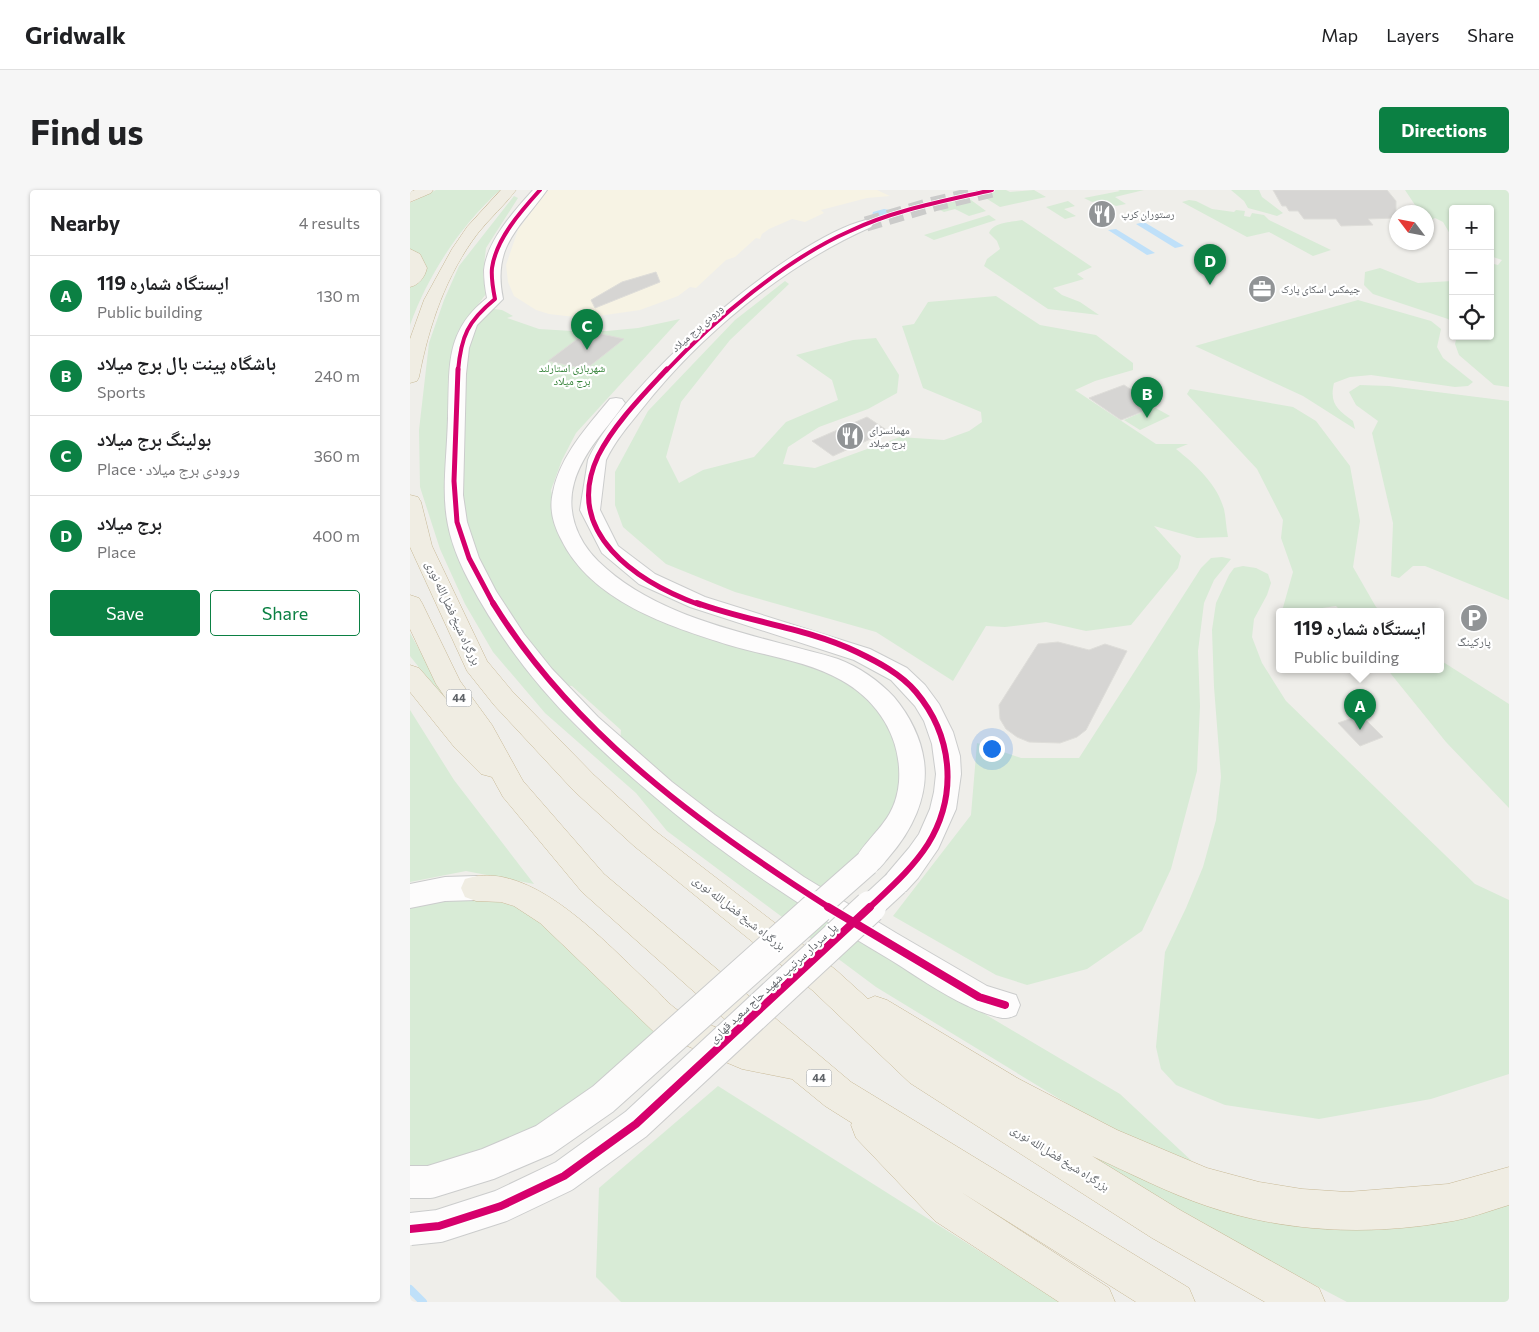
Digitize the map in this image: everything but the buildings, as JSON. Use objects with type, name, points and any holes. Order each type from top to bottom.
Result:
[{"type":"highway","points":[[410,198],[426,190]]},
{"type":"highway","points":[[410,377],[423,320],[450,263],[481,219],[508,192]]},
{"type":"highway","points":[[410,254],[419,262],[420,268],[410,282]]},
{"type":"highway","name":"بزرگراه شیخ فضل‌الله نوری","points":[[410,502],[421,546],[476,665],[504,698],[584,783],[644,838],[824,980],[922,1071],[1166,1224],[1305,1302]]},
{"type":"highway","name":"44","points":[[410,603],[449,684],[482,732],[513,789],[593,883],[838,1094],[1132,1277],[1176,1302]]},
{"type":"highway","points":[[410,674],[465,741],[513,789]]},
{"type":"highway","points":[[476,888],[501,890],[525,897],[550,914],[666,1021],[742,1053],[801,1064]]},
{"type":"highway","points":[[824,980],[1006,1091],[1104,1143],[1207,1186],[1260,1201],[1302,1208],[1346,1211],[1391,1210],[1448,1203],[1509,1186]]},
{"type":"highway","points":[[838,1094],[949,1207],[1095,1302]]},
{"type":"street","points":[[540,190],[526,206],[501,244],[492,267],[495,299],[479,313],[467,328],[460,356],[454,505],[460,536],[490,600],[530,660],[561,695],[600,735],[651,781],[703,821],[808,895],[979,997],[1005,1004]]},
{"type":"street","name":"ورودی برج میلاد","points":[[588,492],[598,458],[644,393],[662,373],[801,250],[860,222]]},
{"type":"street","points":[[659,354],[732,293],[801,250]]},
{"type":"street","name":"پل سردار سرتیپ شهید حاج سعید قهاری","points":[[410,1182],[430,1182],[488,1164],[536,1143],[604,1099],[867,863],[884,845],[896,827],[906,808],[912,789],[912,757],[901,724],[894,712],[880,696],[848,672],[674,617],[644,604],[619,589],[583,557],[569,538],[564,527],[561,512],[565,482],[575,459],[626,390]]},
{"type":"street","name":"پل سردار سرتیپ شهید حاج سعید قهاری","points":[[410,1229],[439,1226],[501,1206],[564,1176],[642,1118],[896,884],[921,855],[935,833],[948,790],[949,770],[947,752],[941,729],[915,689],[899,674],[864,654],[693,602],[674,594],[634,570],[603,541],[592,523],[588,492]]},
{"type":"street","points":[[674,617],[693,602]]},
{"type":"street","points":[[410,896],[445,889],[476,888]]},
{"type":"shaded area","points":[[548,190],[877,190],[890,196],[867,198],[821,210],[824,213],[805,222],[792,219],[769,229],[762,234],[760,239],[756,238],[735,257],[726,260],[696,288],[690,287],[678,296],[640,310],[584,318],[549,314],[536,310],[514,296],[508,282],[506,265],[518,230]]},
{"type":"green space","points":[[436,190],[500,190],[472,219],[447,252],[426,288],[410,325],[410,286],[424,271],[426,265],[420,255],[410,250],[410,203]]},
{"type":"green space","points":[[994,190],[1010,192],[1034,190],[1046,197],[1000,207],[984,197],[991,195],[986,192]]},
{"type":"green space","points":[[1118,190],[1144,190],[1115,197],[1126,204],[1116,206],[1103,200],[1092,202],[1084,198],[1120,191]]},
{"type":"green space","points":[[1231,190],[1259,190],[1262,197],[1283,213],[1277,216],[1248,208],[1244,201]]},
{"type":"green space","points":[[1405,190],[1509,190],[1509,387],[1494,385],[1459,355],[1455,344],[1456,340],[1494,340],[1494,264],[1498,265],[1502,260],[1494,257],[1494,205],[1449,205],[1449,232],[1443,222],[1434,218],[1434,205],[1415,205]]},
{"type":"green space","points":[[514,196],[518,198],[486,248],[483,274],[486,294],[458,331],[449,367],[447,495],[529,672],[578,729],[697,832],[868,945],[1120,1094],[1195,1164],[1099,1123],[876,987],[667,831],[636,793],[545,713],[493,652],[465,604],[440,549],[420,487],[419,430],[429,343],[444,300],[459,266]]},
{"type":"green space","points":[[958,197],[964,201],[971,200],[986,211],[969,216],[955,209],[944,212],[930,205]]},
{"type":"green space","points":[[1068,201],[1075,206],[1064,209],[1076,216],[1065,219],[1046,207]]},
{"type":"green space","points":[[1196,201],[1212,209],[1234,212],[1236,210],[1245,211],[1244,216],[1250,217],[1252,213],[1264,215],[1269,220],[1331,250],[1313,256],[1269,232],[1247,237],[1182,202]]},
{"type":"green space","points":[[989,215],[996,220],[934,240],[924,235]]},
{"type":"green space","points":[[1022,220],[1092,267],[1077,274],[1084,279],[1053,288],[1062,295],[1080,302],[1099,315],[1048,309],[984,266],[987,259],[1000,249],[997,241],[989,233],[991,229],[1003,223]]},
{"type":"green space","points":[[1380,268],[1418,283],[1449,281],[1449,320],[1373,294],[1364,285],[1365,272]]},
{"type":"green space","points":[[785,281],[789,284],[730,340],[681,402],[666,457],[679,483],[703,470],[754,457],[786,422],[838,400],[832,380],[796,355],[853,340],[876,338],[899,375],[897,393],[868,409],[819,427],[788,447],[783,464],[815,468],[900,437],[944,440],[969,431],[982,422],[981,412],[923,388],[902,326],[914,324],[928,302],[996,296],[1040,325],[1096,335],[1133,363],[1133,370],[1095,381],[1075,390],[1156,444],[1188,444],[1176,449],[1198,468],[1216,491],[1224,509],[1228,537],[1197,538],[1154,526],[1181,556],[1178,568],[1131,625],[1086,631],[1046,622],[1005,627],[986,626],[953,681],[876,632],[735,592],[666,564],[623,527],[615,505],[615,472],[648,411],[735,320]]},
{"type":"green space","points":[[1358,300],[1431,321],[1441,329],[1437,347],[1443,358],[1473,382],[1468,386],[1455,387],[1371,375],[1350,377],[1334,383],[1333,396],[1336,406],[1353,421],[1355,429],[1303,396],[1195,346]]},
{"type":"green space","name":"شهربازی استارلند برج میلاد","points":[[494,309],[502,310],[513,316],[507,318],[539,329],[572,331],[607,331],[638,328],[680,319],[576,433],[562,460],[551,490],[554,506],[617,595],[826,670],[864,692],[896,734],[902,788],[889,821],[822,893],[735,837],[620,744],[621,730],[572,686],[561,685],[519,634],[480,565],[463,519],[465,358],[475,323],[488,311]]},
{"type":"green space","points":[[1360,385],[1389,386],[1509,401],[1509,600],[1425,566],[1413,566],[1399,578],[1391,576],[1393,523],[1372,433],[1378,421],[1356,405],[1349,392]]},
{"type":"green space","points":[[1190,389],[1293,407],[1316,421],[1350,466],[1360,521],[1353,567],[1377,608],[1338,608],[1336,606],[1283,608],[1293,572],[1281,538],[1283,520],[1257,469],[1187,394]]},
{"type":"green space","points":[[1154,407],[1170,416],[1140,430],[1124,420]]},
{"type":"green space","points":[[1222,557],[1231,559],[1214,580],[1204,603],[1198,651],[1200,706],[1197,771],[1171,869],[1142,931],[1087,969],[1027,985],[996,975],[893,916],[971,815],[977,743],[1021,758],[1079,758],[1201,568],[1211,558]]},
{"type":"green space","points":[[1243,566],[1256,568],[1268,574],[1271,583],[1267,595],[1254,619],[1252,637],[1262,663],[1286,701],[1475,884],[1509,900],[1509,1074],[1431,1099],[1319,1119],[1225,1105],[1176,1085],[1161,1069],[1156,1047],[1165,952],[1203,867],[1216,820],[1221,777],[1212,630],[1216,603],[1234,568]]},
{"type":"green space","points":[[410,633],[441,689],[469,731],[410,656]]},
{"type":"green space","points":[[1444,663],[1509,704],[1509,808],[1446,742],[1390,673],[1444,673]]},
{"type":"green space","points":[[410,710],[454,780],[534,884],[466,871],[410,882]]},
{"type":"green space","points":[[455,898],[507,904],[537,918],[659,1035],[578,1104],[481,1156],[410,1169],[410,906]]},
{"type":"green space","points":[[718,1086],[1060,1302],[621,1302],[596,1277],[599,1188]]},
{"type":"green space","points":[[1035,1121],[1174,1189],[1509,1203],[1509,1302],[1347,1302],[1254,1253],[1171,1206]]},
{"type":"water","points":[[884,209],[895,211],[899,215],[886,220],[872,216],[873,212]]},
{"type":"water","points":[[1144,222],[1184,246],[1175,248],[1136,224]]},
{"type":"water","points":[[1116,229],[1155,253],[1147,255],[1108,230]]},
{"type":"waterway","points":[[410,1289],[423,1302]]},
{"type":"tunnel","points":[[866,224],[934,204],[992,190]]},
{"type":"cycle path","points":[[540,190],[526,206],[498,248],[492,268],[495,299],[468,326],[459,361],[454,481],[455,509],[464,547],[485,591],[516,640],[573,708],[622,754],[705,823],[749,855],[839,914],[979,997],[1005,1005]]},
{"type":"cycle path","points":[[410,1229],[439,1226],[501,1206],[564,1176],[636,1124],[896,883],[919,857],[937,828],[947,795],[948,761],[936,722],[916,691],[888,668],[855,651],[819,638],[707,607],[652,582],[639,574],[606,544],[593,524],[588,502],[590,479],[603,447],[639,401],[703,335],[783,270],[822,244],[870,222],[910,209],[992,190]]},
{"type":"place","name":"رستوران کرپ","points":[[1102,214]]},
{"type":"place","name":"برج میلاد","points":[[1210,285]]},
{"type":"place","name":"جیمکس اسکای پارک","points":[[1262,289]]},
{"type":"place","name":"بولینگ برج ميلاد","points":[[587,350]]},
{"type":"place","name":"باشگاه پینت بال برج میلاد","points":[[1147,418]]},
{"type":"place","name":"مهمانسرای برج میلاد","points":[[850,436]]},
{"type":"place","name":"پارکینگ","points":[[1474,618]]},
{"type":"place","name":"ایستگاه شماره 119","points":[[1360,730]]}]
